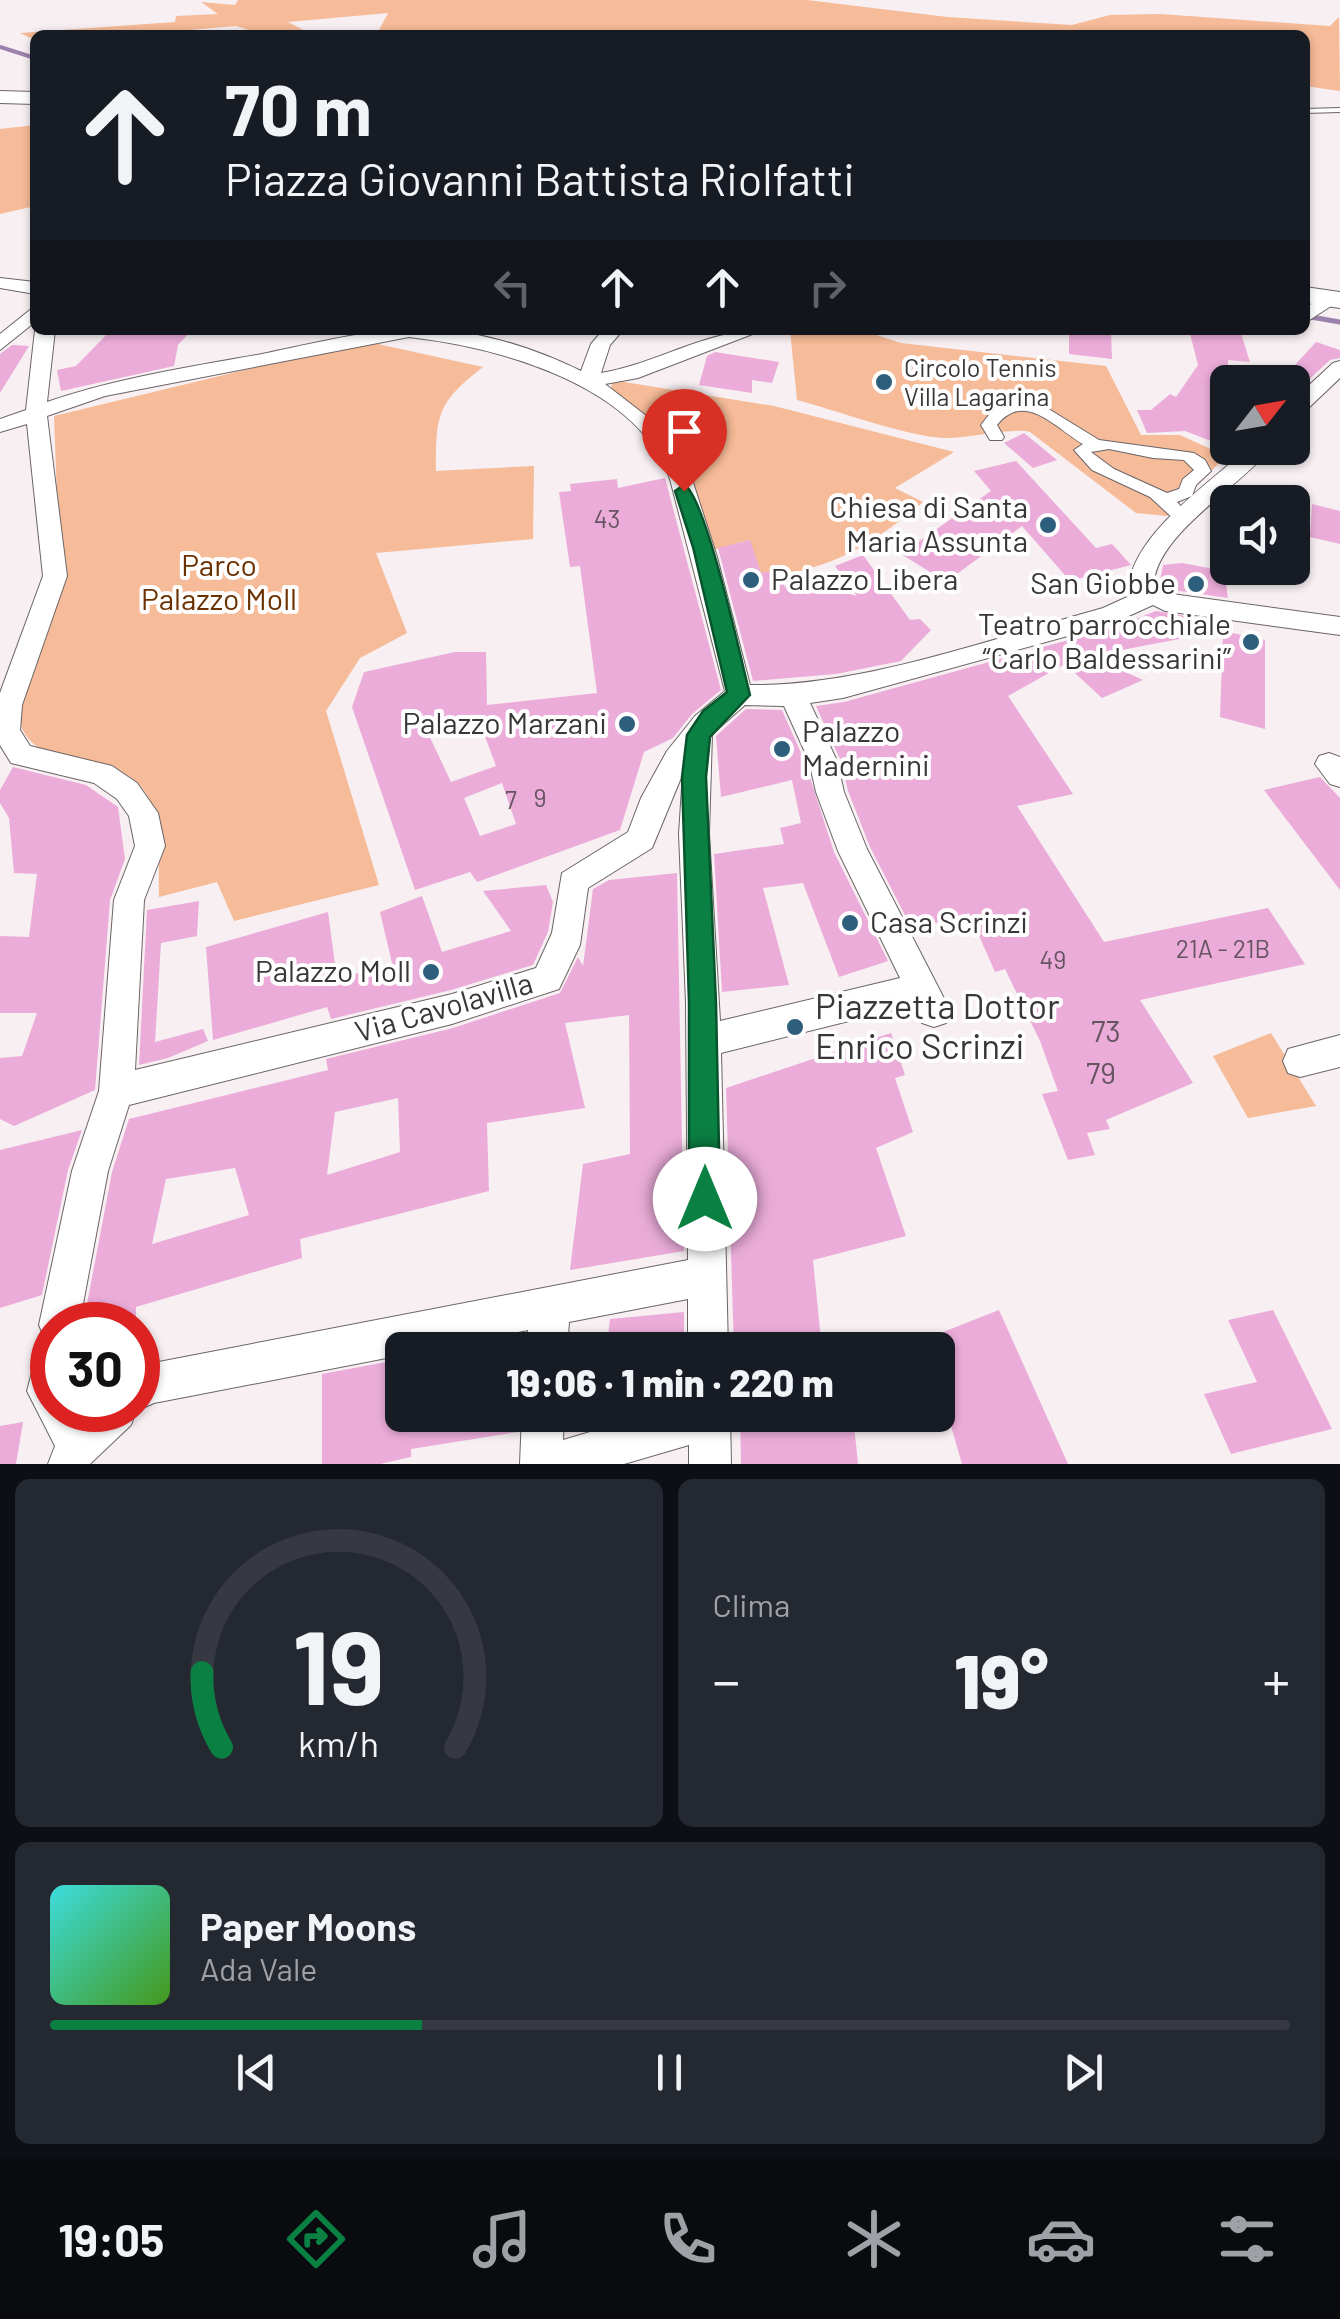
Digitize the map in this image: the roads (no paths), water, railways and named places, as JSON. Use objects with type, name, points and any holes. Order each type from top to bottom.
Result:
[{"type":"main road","points":[[3,99],[30,98]]},
{"type":"street","points":[[0,282],[30,287]]},
{"type":"street","points":[[0,344],[30,317]]},
{"type":"street","points":[[44,335],[36,410],[55,576],[10,704],[6,731],[21,755],[102,774],[127,791],[143,814],[150,846],[129,900],[116,1091],[90,1171],[63,1302]]},
{"type":"street","points":[[0,426],[100,390],[380,335]]},
{"type":"street","points":[[437,335],[493,344],[588,381],[642,420],[675,464],[703,547],[739,695]]},
{"type":"street","points":[[588,381],[601,344],[609,335]]},
{"type":"street","points":[[588,381],[631,374],[739,335]]},
{"type":"street","points":[[1310,396],[1340,366]]},
{"type":"street","points":[[996,438],[989,426],[992,419],[997,412],[1018,404],[1060,419],[1072,432],[1095,444]]},
{"type":"street","points":[[1174,509],[1135,481],[1096,468],[1082,450],[1095,444],[1125,443],[1154,454],[1179,453],[1200,464],[1203,472],[1189,483],[1139,578],[1152,595],[1165,602],[1340,626]]},
{"type":"street","points":[[1174,509],[1236,465]]},
{"type":"street","points":[[708,1332],[694,777],[698,735],[711,717],[739,695],[793,696],[843,688],[1111,614],[1152,595]]},
{"type":"street","points":[[703,1041],[928,1000],[853,851],[830,792],[823,760],[793,696]]},
{"type":"street","name":"Via Cavolavilla","points":[[116,1091],[452,1009],[546,979],[566,945],[574,882],[641,840],[651,801],[670,768],[698,735]]},
{"type":"street","points":[[1300,1061],[1340,1051]]},
{"type":"street","points":[[160,1389],[550,1305],[706,1276]]},
{"type":"street","points":[[549,1332],[550,1305]]},
{"type":"street","points":[[540,1464],[543,1432]]},
{"type":"street","points":[[552,1464],[657,1432]]},
{"type":"street","points":[[709,1432],[710,1464]]},
{"type":"lane","points":[[1310,111],[1340,110]]},
{"type":"waterway","points":[[0,47],[30,56]]},
{"type":"waterway","points":[[1310,317],[1340,322]]},
{"type":"place","name":"Circolo Tennis Villa Lagarina","points":[[884,382]]},
{"type":"place","name":"Chiesa di Santa Maria Assunta","points":[[1048,525]]},
{"type":"place","name":"Palazzo Libera","points":[[751,580]]},
{"type":"place","name":"San Giobbe","points":[[1196,584]]},
{"type":"place","name":"Teatro parrocchiale “Carlo Baldessarini”","points":[[1251,642]]},
{"type":"place","name":"Palazzo Marzani","points":[[627,724]]},
{"type":"place","name":"Palazzo Madernini","points":[[782,749]]},
{"type":"place","name":"Casa Scrinzi","points":[[850,923]]},
{"type":"place","name":"Palazzo Moll","points":[[431,972]]},
{"type":"place","name":"Piazzetta Dottor Enrico Scrinzi","points":[[795,1027]]},
{"type":"park label","name":"Parco Palazzo Moll","points":[[219,583]]}]
